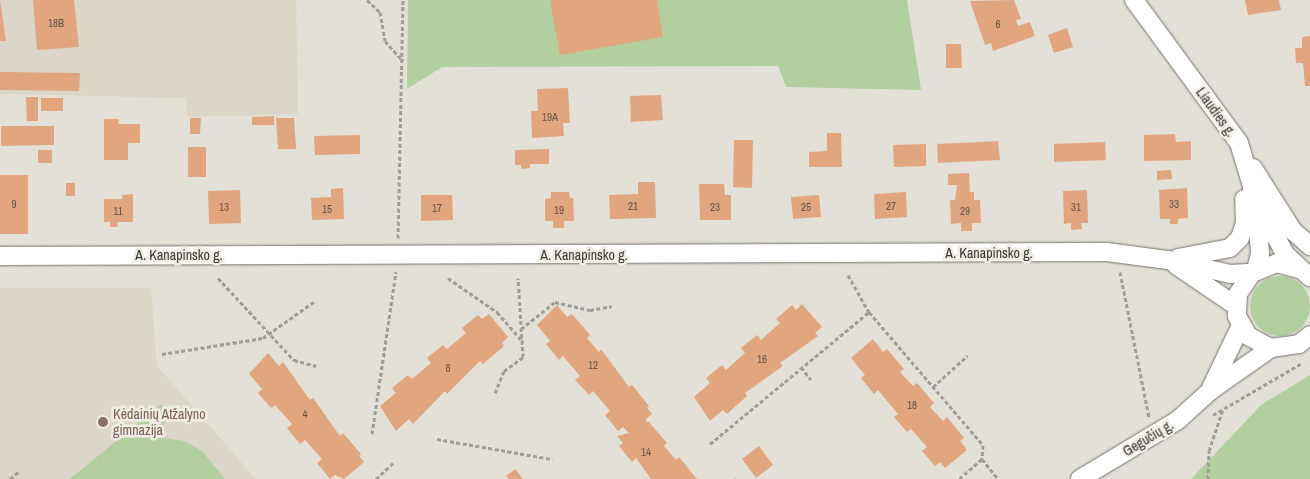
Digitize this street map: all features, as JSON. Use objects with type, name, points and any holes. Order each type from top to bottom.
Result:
[{"type":"street","name":"Liaudies g.","points":[[1134,0],[1239,143],[1252,186],[1257,218],[1260,254],[1254,271]]},
{"type":"street","points":[[1239,143],[1266,190],[1293,231],[1310,246]]},
{"type":"street","points":[[1168,260],[1230,248],[1240,238],[1246,211],[1239,143]]},
{"type":"street","points":[[1266,190],[1276,237],[1285,254],[1307,275]]},
{"type":"street","name":"A. Kanapinsko g.","points":[[0,256],[1120,254],[1168,260]]},
{"type":"street","points":[[1168,260],[1230,274],[1254,271],[1277,263],[1307,275]]},
{"type":"street","points":[[1168,260],[1236,306]]},
{"type":"street","points":[[1254,271],[1240,288],[1236,306],[1240,325],[1248,336],[1271,348],[1285,348],[1310,335]]},
{"type":"street","points":[[1210,391],[1240,325]]},
{"type":"street","name":"Gegučių g.","points":[[1080,479],[1178,420],[1210,391],[1271,348]]},
{"type":"path","points":[[367,0],[380,12],[385,41],[404,62]]},
{"type":"path","points":[[372,434],[398,255],[404,62],[403,0]]},
{"type":"path","points":[[1120,254],[1120,275],[1150,423],[1156,433]]},
{"type":"path","points":[[848,275],[869,312],[984,445],[982,459],[959,479]]},
{"type":"path","points":[[218,278],[273,334],[294,360],[316,366]]},
{"type":"path","points":[[448,278],[497,312],[521,340]]},
{"type":"path","points":[[495,393],[504,371],[522,356],[518,278]]},
{"type":"path","points":[[162,354],[273,334],[316,300]]},
{"type":"path","points":[[521,329],[555,302],[590,310],[612,306]]},
{"type":"path","points":[[710,444],[869,312]]},
{"type":"path","points":[[934,387],[968,355]]},
{"type":"path","points":[[1206,419],[1310,358]]},
{"type":"path","points":[[801,367],[811,380]]},
{"type":"path","points":[[1208,479],[1209,451],[1224,409]]},
{"type":"path","points":[[436,439],[552,459]]},
{"type":"path","points":[[982,459],[998,479]]},
{"type":"path","points":[[376,479],[394,462]]},
{"type":"path","points":[[10,479],[18,472]]},
{"type":"shaded area","points":[[0,0],[296,0],[298,114],[187,117],[186,98],[0,94]]},
{"type":"shaded area","name":"Kėdainių Atžalyno gimnazija","points":[[0,288],[151,288],[157,366],[256,479],[0,479]]},
{"type":"green space","points":[[408,0],[907,0],[921,90],[786,87],[778,66],[442,67],[407,89]]},
{"type":"green space","points":[[1280,276],[1297,281],[1305,289],[1310,306],[1305,323],[1297,331],[1280,336],[1263,331],[1255,323],[1250,306],[1255,289],[1263,281]]},
{"type":"green space","points":[[1310,375],[1310,479],[1191,479],[1261,405]]},
{"type":"green space","points":[[161,404],[171,417],[149,436],[184,441],[202,451],[225,479],[70,479]]},
{"type":"building","points":[[0,0],[6,41],[0,41]]},
{"type":"building","points":[[33,0],[74,0],[79,47],[37,50]]},
{"type":"building","points":[[550,0],[657,0],[663,37],[560,55]]},
{"type":"building","points":[[1014,0],[1021,19],[1016,20],[1018,26],[1030,22],[1035,36],[993,51],[991,43],[985,45],[970,1]]},
{"type":"building","points":[[1245,0],[1279,0],[1281,10],[1248,15]]},
{"type":"building","points":[[1067,28],[1073,47],[1054,53],[1048,35]]},
{"type":"building","points":[[1310,36],[1310,86],[1305,86],[1303,63],[1296,63],[1295,48],[1302,48],[1302,37]]},
{"type":"building","points":[[946,44],[961,44],[962,68],[946,68]]},
{"type":"building","points":[[0,72],[80,73],[79,91],[0,90]]},
{"type":"building","points":[[568,88],[570,123],[563,123],[564,136],[532,138],[531,111],[538,111],[537,89]]},
{"type":"building","points":[[661,95],[663,120],[631,122],[630,96]]},
{"type":"building","points":[[26,97],[38,97],[38,121],[27,121]]},
{"type":"building","points":[[41,98],[63,98],[63,111],[41,111]]},
{"type":"building","points":[[274,116],[274,125],[252,125],[252,117]]},
{"type":"building","points":[[190,118],[201,118],[200,134],[190,134]]},
{"type":"building","points":[[276,118],[294,118],[296,149],[278,149]]},
{"type":"building","points":[[104,119],[119,119],[118,124],[140,124],[140,143],[128,143],[128,160],[104,160]]},
{"type":"building","points":[[1,126],[54,126],[54,145],[1,146]]},
{"type":"building","points":[[827,133],[841,133],[842,167],[809,167],[809,152],[827,151]]},
{"type":"building","points":[[1175,134],[1176,142],[1191,141],[1191,160],[1144,161],[1144,135]]},
{"type":"building","points":[[360,135],[360,154],[315,155],[314,136]]},
{"type":"building","points":[[734,140],[753,140],[752,188],[733,187]]},
{"type":"building","points":[[998,141],[1000,160],[938,163],[937,144]]},
{"type":"building","points":[[1105,142],[1106,160],[1054,162],[1054,144]]},
{"type":"building","points":[[926,144],[926,166],[894,167],[893,145]]},
{"type":"building","points":[[188,147],[206,147],[206,177],[188,177]]},
{"type":"building","points":[[549,149],[549,164],[530,164],[530,168],[521,169],[521,165],[515,165],[515,150]]},
{"type":"building","points":[[38,150],[52,150],[52,163],[38,163]]},
{"type":"building","points":[[1171,170],[1172,179],[1157,180],[1157,171]]},
{"type":"building","points":[[969,173],[970,192],[974,192],[974,200],[980,200],[981,223],[972,223],[972,231],[961,231],[961,223],[951,224],[950,200],[955,200],[957,185],[948,185],[948,174]]},
{"type":"building","points":[[0,175],[28,175],[28,234],[0,234]]},
{"type":"building","points":[[638,182],[655,182],[656,218],[610,219],[609,195],[638,194]]},
{"type":"building","points":[[66,183],[75,183],[75,196],[66,196]]},
{"type":"building","points":[[699,184],[724,184],[725,195],[731,195],[731,220],[700,220]]},
{"type":"building","points":[[343,188],[344,219],[312,220],[311,198],[331,197],[331,189]]},
{"type":"building","points":[[1187,188],[1188,218],[1178,219],[1178,224],[1170,224],[1170,219],[1160,219],[1159,190]]},
{"type":"building","points":[[240,190],[241,223],[209,224],[208,191]]},
{"type":"building","points":[[1087,190],[1088,223],[1081,223],[1082,229],[1071,230],[1071,223],[1064,224],[1063,191]]},
{"type":"building","points":[[551,192],[569,192],[570,198],[573,198],[574,221],[564,221],[564,228],[553,228],[553,221],[545,221],[545,199],[551,198]]},
{"type":"building","points":[[906,192],[907,217],[875,219],[874,194]]},
{"type":"building","points":[[133,194],[133,222],[117,222],[118,227],[110,227],[110,222],[104,222],[104,199],[122,199],[122,195]]},
{"type":"building","points":[[421,195],[452,195],[453,220],[421,221]]},
{"type":"building","points":[[819,195],[821,217],[793,219],[791,197]]},
{"type":"building","points":[[802,304],[822,327],[815,333],[818,336],[780,363],[783,366],[745,393],[747,396],[727,414],[723,410],[710,421],[694,397],[710,383],[706,378],[722,365],[726,370],[745,353],[741,348],[757,335],[761,340],[780,323],[776,319],[792,305],[796,310]]},
{"type":"building","points":[[557,305],[567,317],[572,314],[590,335],[587,338],[599,352],[601,349],[629,387],[632,385],[649,406],[647,408],[652,414],[646,419],[646,423],[648,421],[667,443],[664,446],[676,460],[679,457],[697,479],[651,479],[636,458],[632,462],[619,446],[623,443],[617,436],[629,433],[623,427],[618,431],[605,415],[610,411],[593,391],[589,395],[575,380],[580,376],[563,356],[559,360],[546,344],[550,341],[537,325]]},
{"type":"building","points":[[489,314],[508,337],[502,343],[504,346],[483,364],[480,361],[447,394],[445,391],[413,424],[409,419],[396,431],[380,406],[396,393],[392,388],[408,375],[412,379],[431,363],[427,358],[443,345],[447,349],[466,333],[462,328],[478,315],[482,319]]},
{"type":"building","points":[[873,339],[883,352],[887,349],[904,369],[900,372],[913,386],[917,383],[934,403],[930,407],[943,421],[947,417],[964,438],[960,441],[967,450],[945,468],[940,462],[935,466],[922,451],[927,447],[911,429],[907,432],[894,417],[898,414],[878,390],[874,394],[861,378],[865,375],[851,358]]},
{"type":"building","points":[[268,353],[279,366],[283,362],[310,400],[313,398],[340,436],[343,433],[361,454],[359,456],[364,462],[344,479],[335,475],[330,479],[317,463],[322,459],[305,440],[300,444],[287,428],[292,424],[275,405],[271,408],[258,393],[262,389],[249,374]]},
{"type":"building","points":[[759,446],[773,465],[756,478],[742,459]]},
{"type":"building","points":[[515,469],[523,479],[509,479],[506,476]]},
{"type":"place","name":"Kėdainių Atžalyno gimnazija","points":[[103,422]]}]
